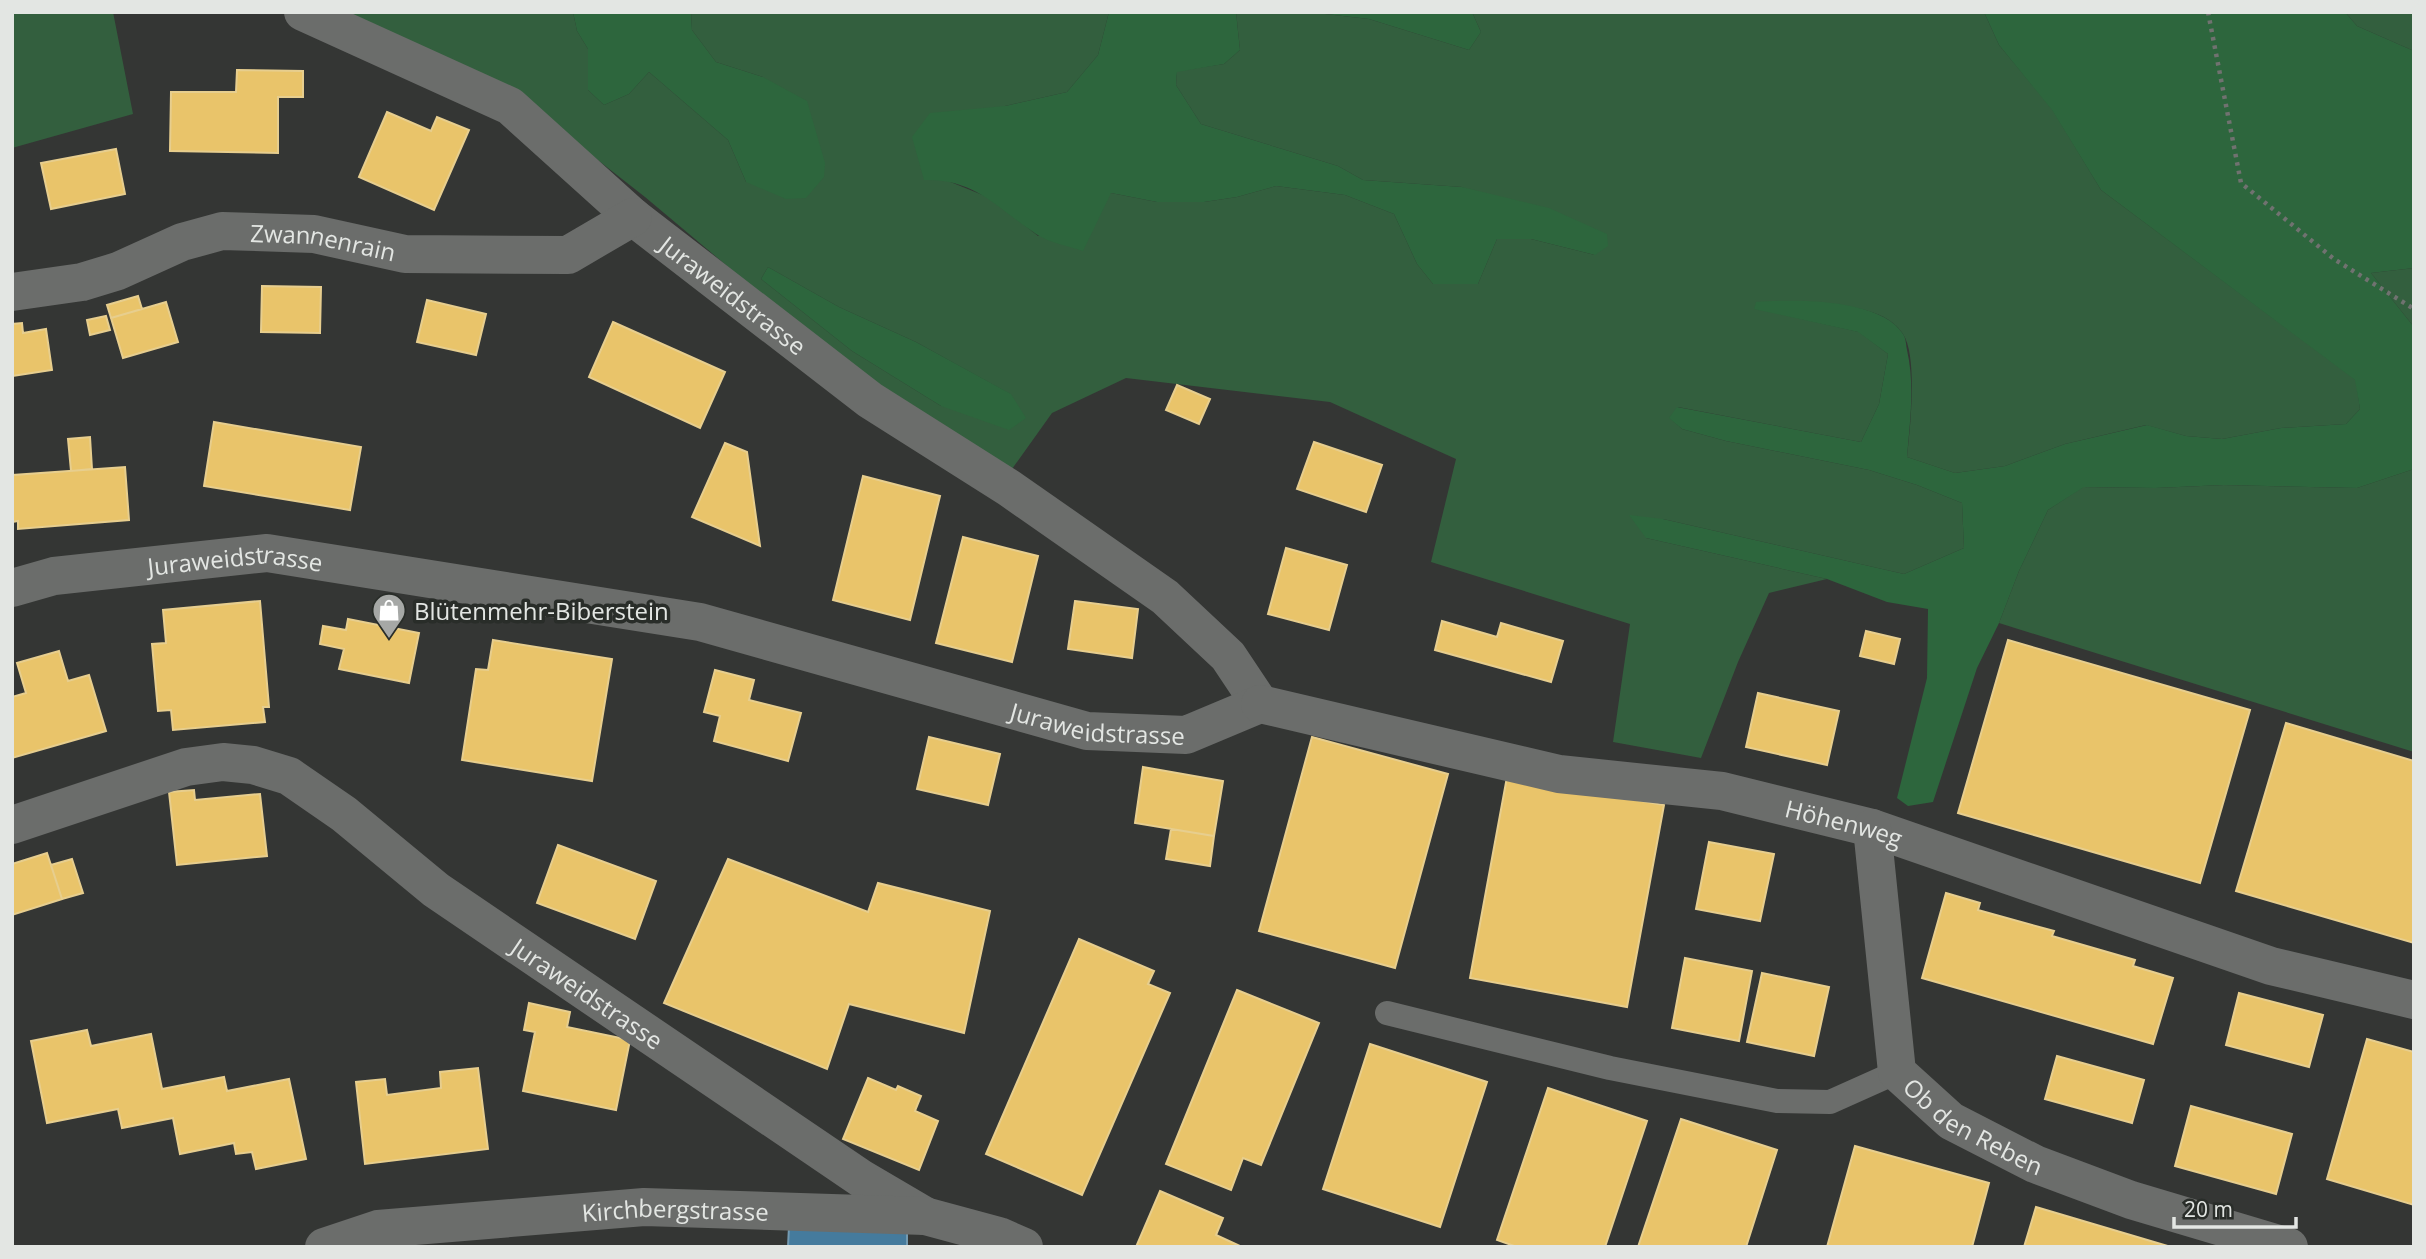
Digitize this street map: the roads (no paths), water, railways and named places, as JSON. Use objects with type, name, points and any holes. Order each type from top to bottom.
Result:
[{"type":"street","name":"Juraweidstrasse","points":[[12,588],[54,576],[267,553],[700,622],[1087,731],[1186,735],[1260,704],[1227,656],[1165,597],[1009,488],[870,400],[633,217],[510,106],[303,12]]},
{"type":"street","name":"Zwannenrain","points":[[12,292],[82,282],[118,271],[183,242],[222,231],[314,234],[405,254],[568,255],[633,217]]},
{"type":"street","name":"Höhenweg","points":[[1260,704],[1559,774],[1722,791],[1871,828],[2271,966],[2414,1000]]},
{"type":"street","name":"Juraweidstrasse","points":[[12,825],[186,767],[223,762],[253,765],[289,776],[344,814],[436,890],[862,1179],[925,1216]]},
{"type":"street","name":"Ob den Reben","points":[[1871,828],[1897,1072],[1951,1121],[2035,1164],[2131,1200],[2289,1247]]},
{"type":"street","name":"Kirchbergstrasse","points":[[324,1247],[378,1229],[644,1207],[925,1216],[999,1236],[1024,1247]]},
{"type":"lane","points":[[1387,1013],[1610,1068],[1777,1101],[1830,1102],[1897,1072]]},
{"type":"place","name":"Blütenmehr-Biberstein","points":[[389,640]]}]
